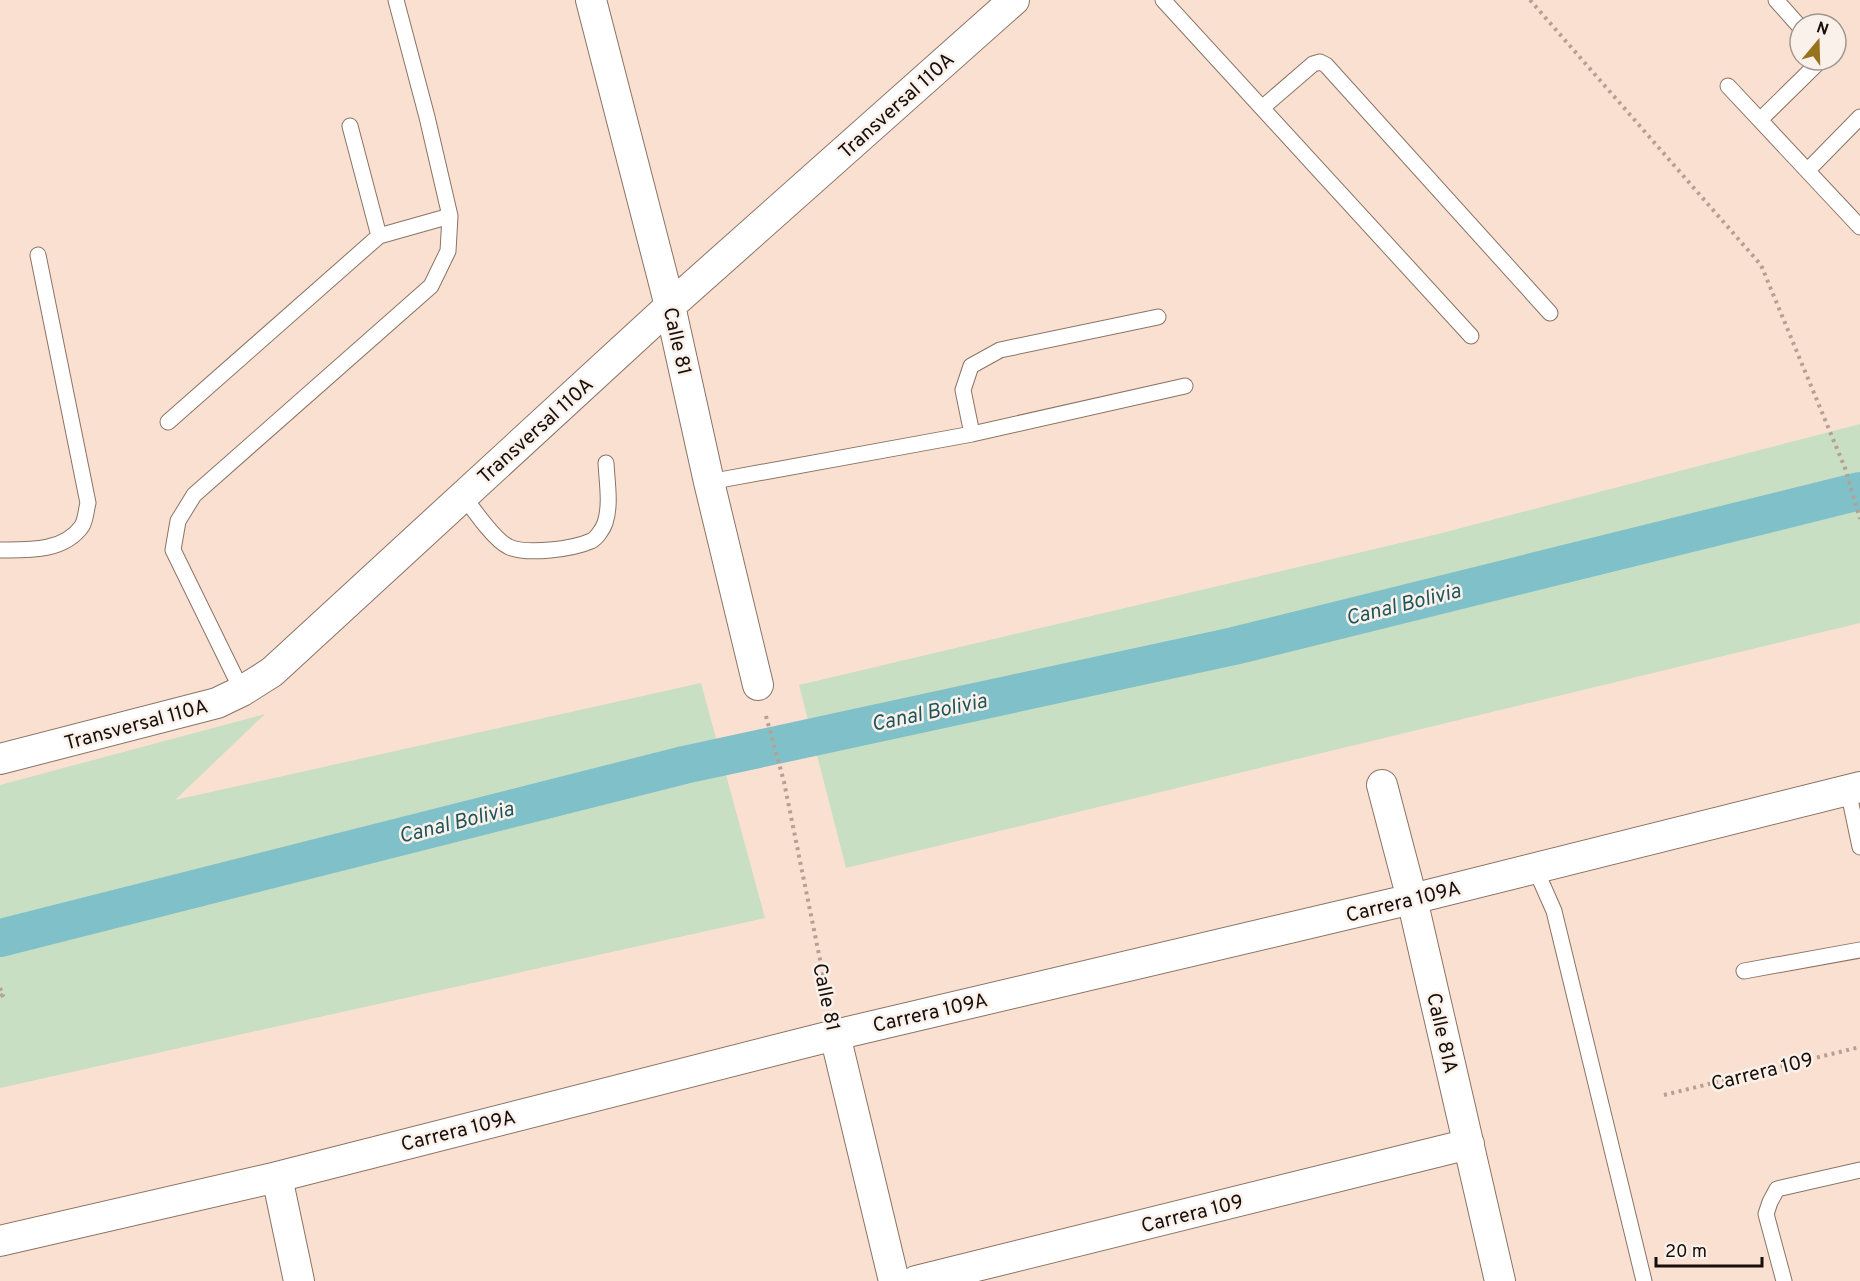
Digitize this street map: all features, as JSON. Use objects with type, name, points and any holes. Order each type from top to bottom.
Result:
[{"type":"street","name":"Calle 81","points":[[591,0],[670,306],[709,482],[762,698]]},
{"type":"street","name":"Transversal 110A","points":[[0,759],[217,703],[242,692],[272,672],[670,306],[1014,0]]},
{"type":"street","name":"Calle 81A","points":[[1382,785],[1412,899],[1500,1281]]},
{"type":"street","name":"Carrera 109A","points":[[0,1241],[277,1176],[835,1035],[1412,899],[1854,788]]},
{"type":"street","name":"Calle 81","points":[[835,1035],[894,1281]]},
{"type":"street","name":"Carrera 109","points":[[916,1281],[1468,1144]]},
{"type":"street","points":[[277,1176],[298,1281]]},
{"type":"lane","points":[[242,692],[173,550],[178,521],[194,495],[431,286],[448,251],[450,216],[396,0]]},
{"type":"lane","points":[[1163,0],[1471,336]]},
{"type":"lane","points":[[1776,0],[1788,14]]},
{"type":"lane","points":[[1262,108],[1314,64],[1320,62],[1326,65],[1550,313]]},
{"type":"lane","points":[[1760,120],[1809,72]]},
{"type":"lane","points":[[1728,86],[1859,224]]},
{"type":"lane","points":[[1808,170],[1860,117]]},
{"type":"lane","points":[[350,126],[379,236]]},
{"type":"lane","points":[[168,422],[379,236],[450,216]]},
{"type":"lane","points":[[0,550],[42,550],[72,538],[83,524],[88,503],[38,255]]},
{"type":"lane","points":[[972,434],[963,390],[971,366],[1000,350],[1158,317]]},
{"type":"lane","points":[[709,482],[972,434],[1185,386]]},
{"type":"lane","points":[[463,495],[485,525],[509,547],[534,551],[562,549],[594,540],[604,525],[608,507],[606,463]]},
{"type":"lane","points":[[1854,788],[1860,848]]},
{"type":"lane","points":[[1535,868],[1554,911],[1644,1281]]},
{"type":"lane","points":[[1744,971],[1860,950]]},
{"type":"lane","points":[[1784,1281],[1766,1214],[1777,1189],[1860,1170]]},
{"type":"path","points":[[1530,0],[1761,265],[1845,468],[1859,518]]},
{"type":"path","name":"Calle 81","points":[[762,698],[784,782],[835,1035]]},
{"type":"path","points":[[0,988],[3,995],[0,996]]},
{"type":"path","name":"Carrera 109","points":[[1664,1095],[1860,1047]]},
{"type":"green space","points":[[1860,424],[1860,623],[846,868],[799,685],[1438,534]]},
{"type":"green space","points":[[701,683],[765,918],[0,1088],[0,785],[265,714],[175,800]]},
{"type":"waterway","name":"Canal Bolivia","points":[[0,938],[684,765],[1234,646],[1860,491]]}]
